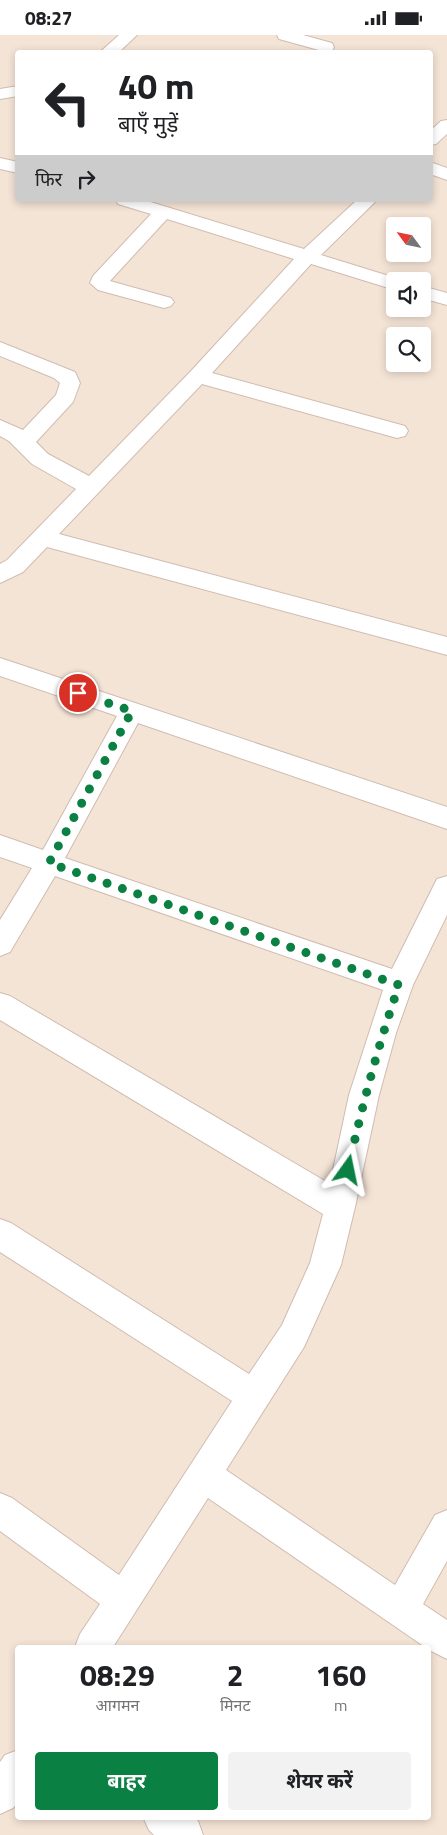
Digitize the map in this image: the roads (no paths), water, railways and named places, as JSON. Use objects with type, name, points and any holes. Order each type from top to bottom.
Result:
[{"type":"street","points":[[115,50],[129,35]]},
{"type":"street","points":[[285,35],[328,45]]},
{"type":"street","points":[[0,94],[15,92]]},
{"type":"street","points":[[433,137],[447,125]]},
{"type":"street","points":[[0,163],[15,167]]},
{"type":"street","points":[[433,169],[447,174]]},
{"type":"street","points":[[135,202],[154,206],[386,281]]},
{"type":"street","points":[[0,575],[15,566],[42,539],[198,376],[307,257],[366,202]]},
{"type":"street","points":[[154,206],[100,280],[100,283],[104,286],[164,302]]},
{"type":"street","points":[[431,295],[447,299]]},
{"type":"street","points":[[0,349],[61,373],[68,377],[70,383],[66,397],[24,442]]},
{"type":"street","points":[[198,376],[397,431]]},
{"type":"street","points":[[0,427],[17,436],[40,459],[91,487]]},
{"type":"street","points":[[42,539],[447,646]]},
{"type":"street","points":[[0,667],[447,817]]},
{"type":"street","points":[[0,944],[49,863],[132,711]]},
{"type":"street","points":[[0,846],[399,985]]},
{"type":"street","points":[[94,1645],[293,1335],[310,1302],[325,1265],[340,1207],[364,1095],[382,1033],[399,985],[447,887]]},
{"type":"street","points":[[0,1005],[340,1207]]},
{"type":"street","points":[[0,1234],[254,1396]]},
{"type":"street","points":[[204,1475],[447,1641]]},
{"type":"street","points":[[0,1510],[123,1599]]},
{"type":"street","points":[[401,1609],[447,1527]]},
{"type":"street","points":[[0,1795],[15,1772]]},
{"type":"street","points":[[166,1820],[184,1835]]}]
